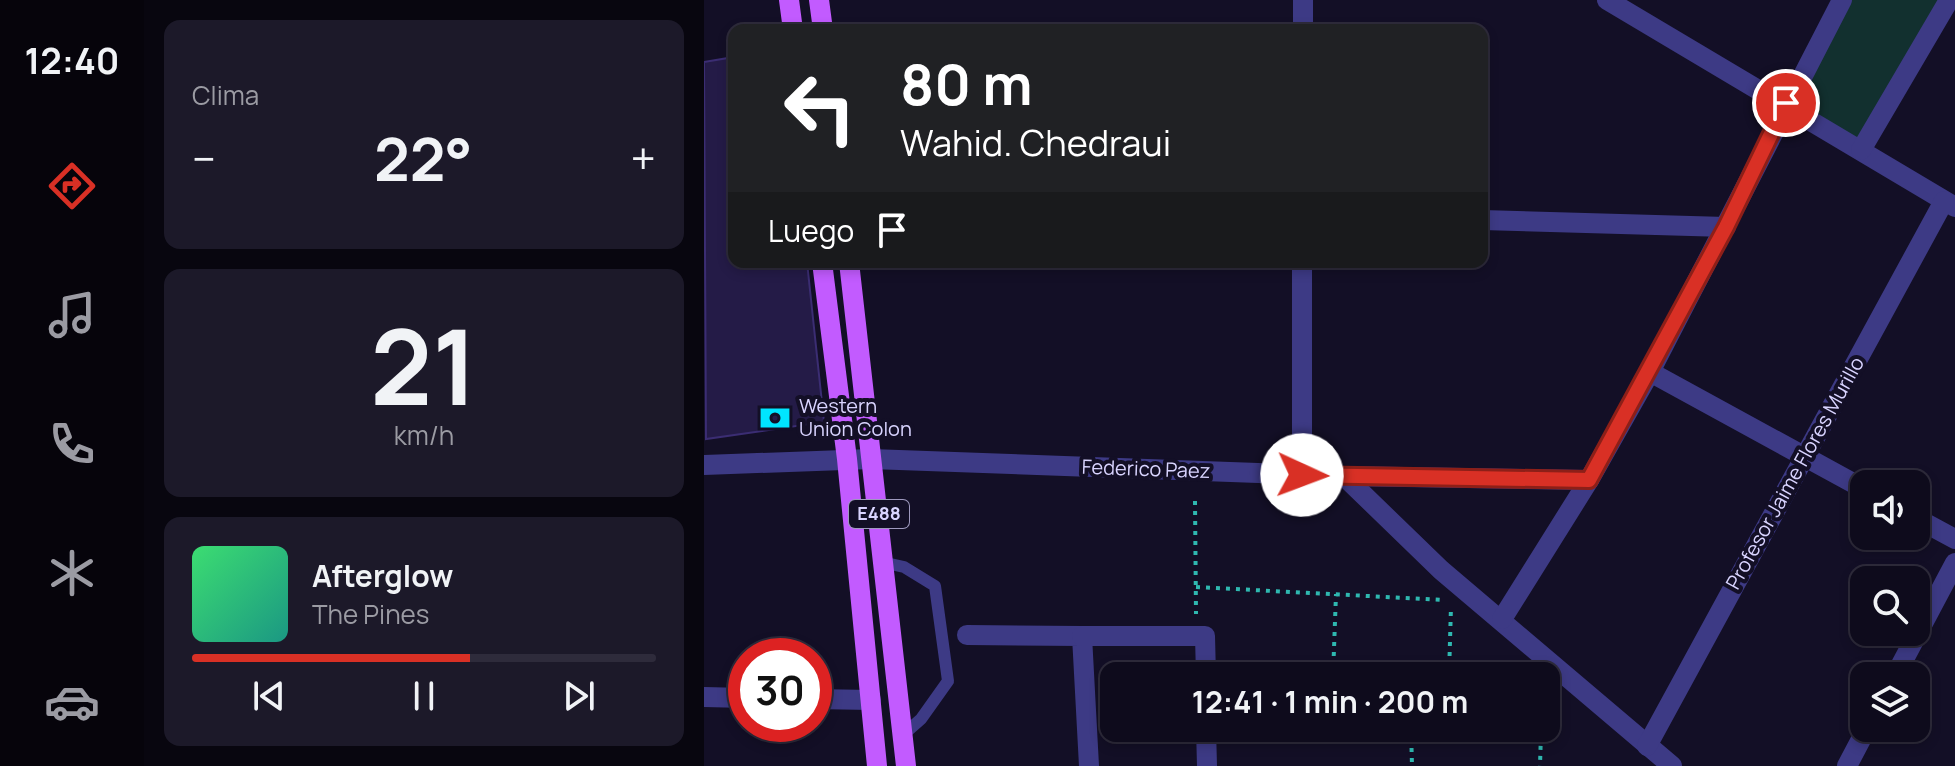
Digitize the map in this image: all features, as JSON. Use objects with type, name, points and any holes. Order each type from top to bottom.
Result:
[{"type":"main road","points":[[789,0],[792,24]]},
{"type":"main road","points":[[819,0],[822,24]]},
{"type":"main road","name":"E488","points":[[823,268],[847,459],[877,766]]},
{"type":"main road","name":"E488","points":[[850,268],[886,563],[906,766]]},
{"type":"street","points":[[1303,0],[1303,24]]},
{"type":"street","points":[[1607,0],[1786,103],[1949,204]]},
{"type":"street","points":[[1502,619],[1589,480],[1650,372],[1726,227],[1786,103],[1842,0]]},
{"type":"street","points":[[1861,150],[1949,0]]},
{"type":"street","name":"Profesor Jaime Flores Murillo","points":[[1647,746],[1804,457],[1949,204]]},
{"type":"street","points":[[1488,220],[1726,227]]},
{"type":"street","points":[[1302,268],[1302,475]]},
{"type":"street","points":[[1650,372],[1850,482]]},
{"type":"street","name":"Federico Paez","points":[[704,465],[871,459],[1302,475],[1589,480]]},
{"type":"street","points":[[1344,476],[1441,570],[1672,766]]},
{"type":"street","points":[[1930,526],[1955,539]]},
{"type":"street","points":[[1902,662],[1955,563]]},
{"type":"street","points":[[967,635],[1205,636],[1206,662]]},
{"type":"street","points":[[1082,636],[1089,766]]},
{"type":"street","points":[[704,697],[728,698]]},
{"type":"street","points":[[832,699],[871,700]]},
{"type":"street","points":[[1206,742],[1207,766]]},
{"type":"street","points":[[1847,766],[1860,742]]},
{"type":"lane","points":[[886,563],[904,567],[935,586],[948,681],[921,719],[904,734]]},
{"type":"path","points":[[1195,501],[1196,636]]},
{"type":"path","points":[[1196,587],[1451,601],[1449,662]]},
{"type":"path","points":[[1334,662],[1336,594]]},
{"type":"path","points":[[1411,742],[1412,766]]},
{"type":"path","points":[[1540,766],[1541,742]]},
{"type":"green space","points":[[1842,0],[1948,0],[1861,150],[1786,103]]},
{"type":"building","points":[[728,58],[728,268],[808,268],[824,422],[706,439],[704,62]]},
{"type":"place","name":"Western Union Colon","points":[[775,418]]},
{"type":"route","points":[[1302,475],[1589,480],[1726,227],[1786,103]]}]
